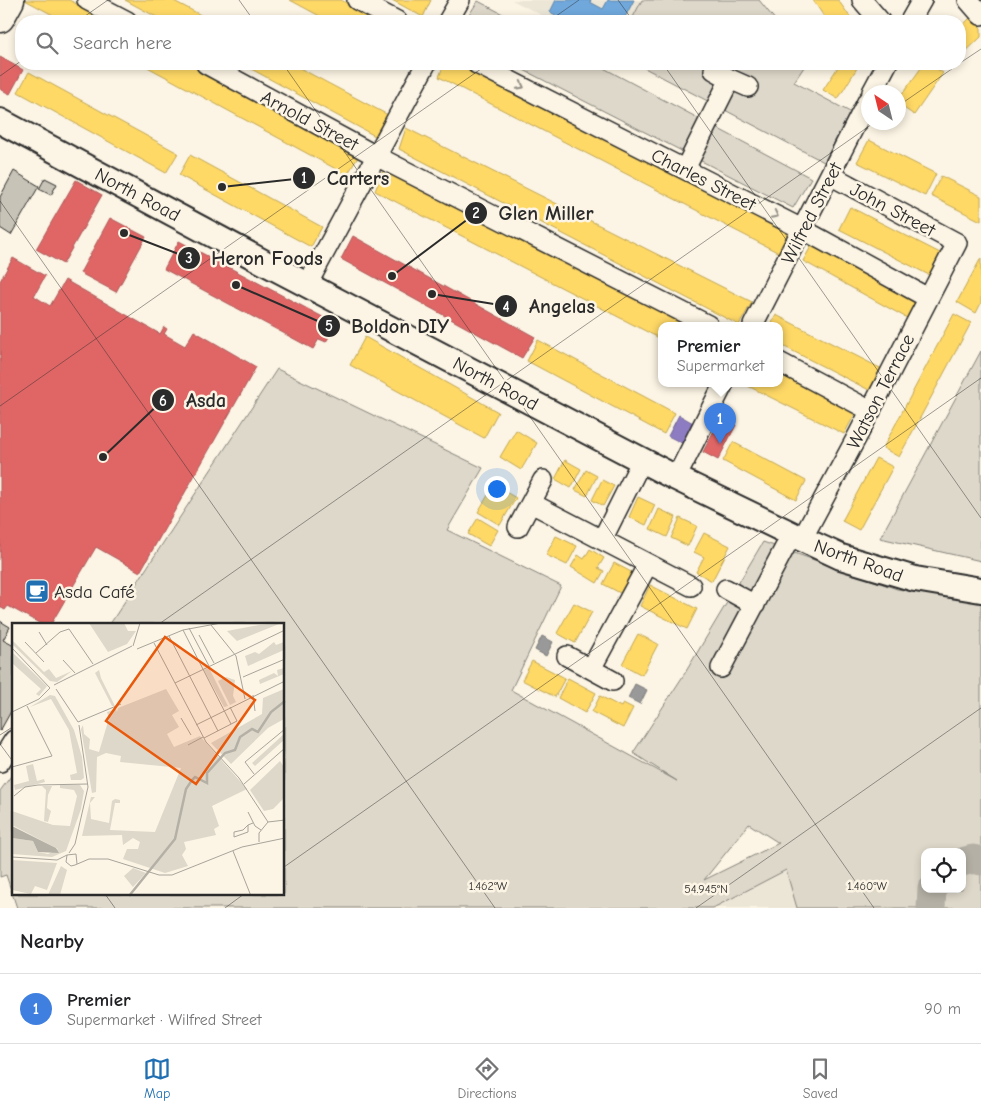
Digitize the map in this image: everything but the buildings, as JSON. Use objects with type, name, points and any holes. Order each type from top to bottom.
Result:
[{"type":"main road","points":[[0,18],[10,0]]},
{"type":"street","points":[[87,0],[116,15]]},
{"type":"street","points":[[357,0],[385,15]]},
{"type":"street","points":[[451,15],[460,0]]},
{"type":"street","points":[[862,0],[875,15]]},
{"type":"street","points":[[913,15],[922,0]]},
{"type":"street","points":[[968,0],[981,15]]},
{"type":"street","name":"Arnold Street","points":[[217,70],[376,156],[702,322]]},
{"type":"street","points":[[307,285],[423,70]]},
{"type":"street","name":"Charles Street","points":[[489,70],[802,229],[928,298]]},
{"type":"street","points":[[876,85],[884,70]]},
{"type":"street","points":[[685,169],[722,74],[748,87]]},
{"type":"street","name":"Wilfred Street","points":[[755,322],[861,114]]},
{"type":"street","name":"North Road","points":[[0,121],[307,285],[676,478],[797,537],[841,557],[915,580],[981,590]]},
{"type":"street","name":"John Street","points":[[830,175],[956,243]]},
{"type":"street","name":"Watson Terrace","points":[[721,668],[755,605],[871,411],[956,243]]},
{"type":"street","points":[[783,364],[871,411]]},
{"type":"street","points":[[676,478],[722,387]]},
{"type":"street","points":[[602,540],[642,460]]},
{"type":"street","points":[[518,527],[543,480]]},
{"type":"street","points":[[531,503],[691,586]]},
{"type":"street","points":[[591,669],[648,564]]},
{"type":"street","points":[[726,589],[755,605]]},
{"type":"street","points":[[567,656],[613,681]]},
{"type":"street","points":[[0,762],[12,743]]},
{"type":"shaded area","points":[[512,0],[742,0],[732,15],[541,15]]},
{"type":"shaded area","points":[[642,0],[759,0],[771,15],[634,15]]},
{"type":"shaded area","points":[[478,1],[505,15],[469,15]]},
{"type":"shaded area","points":[[524,70],[607,70],[811,178],[793,208]]},
{"type":"shaded area","points":[[648,70],[802,70],[794,82],[850,112],[824,162]]},
{"type":"shaded area","points":[[981,351],[981,561],[880,538]]},
{"type":"shaded area","points":[[277,369],[483,468],[447,530],[561,586],[511,690],[677,781],[633,753],[685,673],[763,542],[897,589],[981,601],[981,908],[797,908],[786,870],[713,908],[17,908],[13,896],[285,896],[285,623],[111,623]],"holes":[[[749,824],[779,843],[704,880]]]},
{"type":"shaded area","points":[[12,777],[12,893],[6,875],[0,877],[0,791]]},
{"type":"shaded area","points":[[787,870],[797,908],[706,908]]},
{"type":"waterway","points":[[966,861],[973,859],[981,861]]},
{"type":"waterway","points":[[931,908],[932,893]]},
{"type":"place","name":"Carters","points":[[222,187]]},
{"type":"place","name":"Heron Foods","points":[[124,233]]},
{"type":"place","name":"Glen Miller","points":[[392,276]]},
{"type":"place","name":"Boldon DIY","points":[[236,285]]},
{"type":"place","name":"Angelas","points":[[432,294]]},
{"type":"place","name":"Premier","points":[[720,444]]},
{"type":"place","name":"Asda","points":[[103,457]]},
{"type":"place","name":"Asda Café","points":[[37,591]]}]
